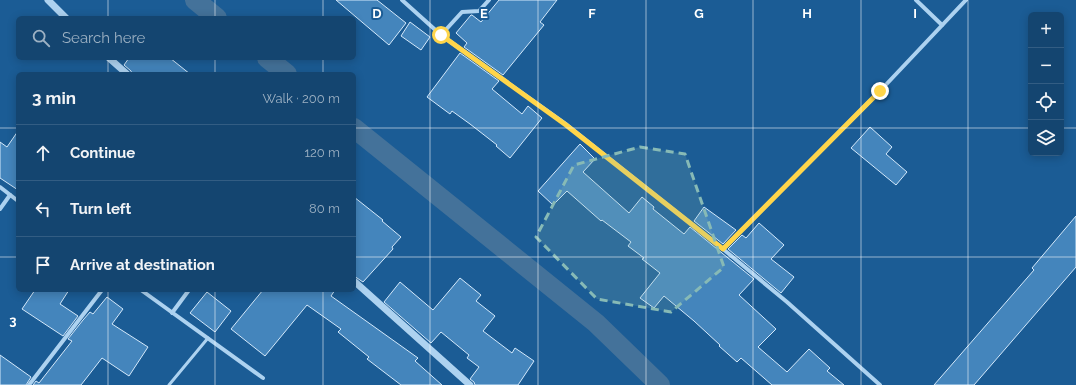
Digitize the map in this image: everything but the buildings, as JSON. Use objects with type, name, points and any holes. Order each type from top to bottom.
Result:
[{"type":"street","points":[[48,0],[64,16]]},
{"type":"street","points":[[402,0],[441,35],[566,125],[723,249],[787,302],[880,385]]},
{"type":"street","points":[[441,35],[462,12],[480,11],[489,0]]},
{"type":"street","points":[[916,0],[942,25]]},
{"type":"street","points":[[723,249],[880,91],[966,0]]},
{"type":"street","points":[[111,60],[125,72]]},
{"type":"street","points":[[0,187],[16,200]]},
{"type":"street","points":[[0,209],[10,195]]},
{"type":"street","points":[[356,283],[470,385]]},
{"type":"street","points":[[29,385],[100,292]]},
{"type":"street","points":[[144,292],[263,378]]},
{"type":"street","points":[[172,313],[188,292]]},
{"type":"lane","points":[[169,385],[208,338]]},
{"type":"highlighted area","points":[[640,147],[685,154],[724,267],[671,312],[597,299],[536,237],[574,165]]},
{"type":"waterway","points":[[195,0],[215,16]]},
{"type":"waterway","points":[[270,60],[284,72]]},
{"type":"waterway","points":[[356,130],[596,323],[660,385]]},
{"type":"route","points":[[441,35],[566,125],[723,249],[880,91]]}]
